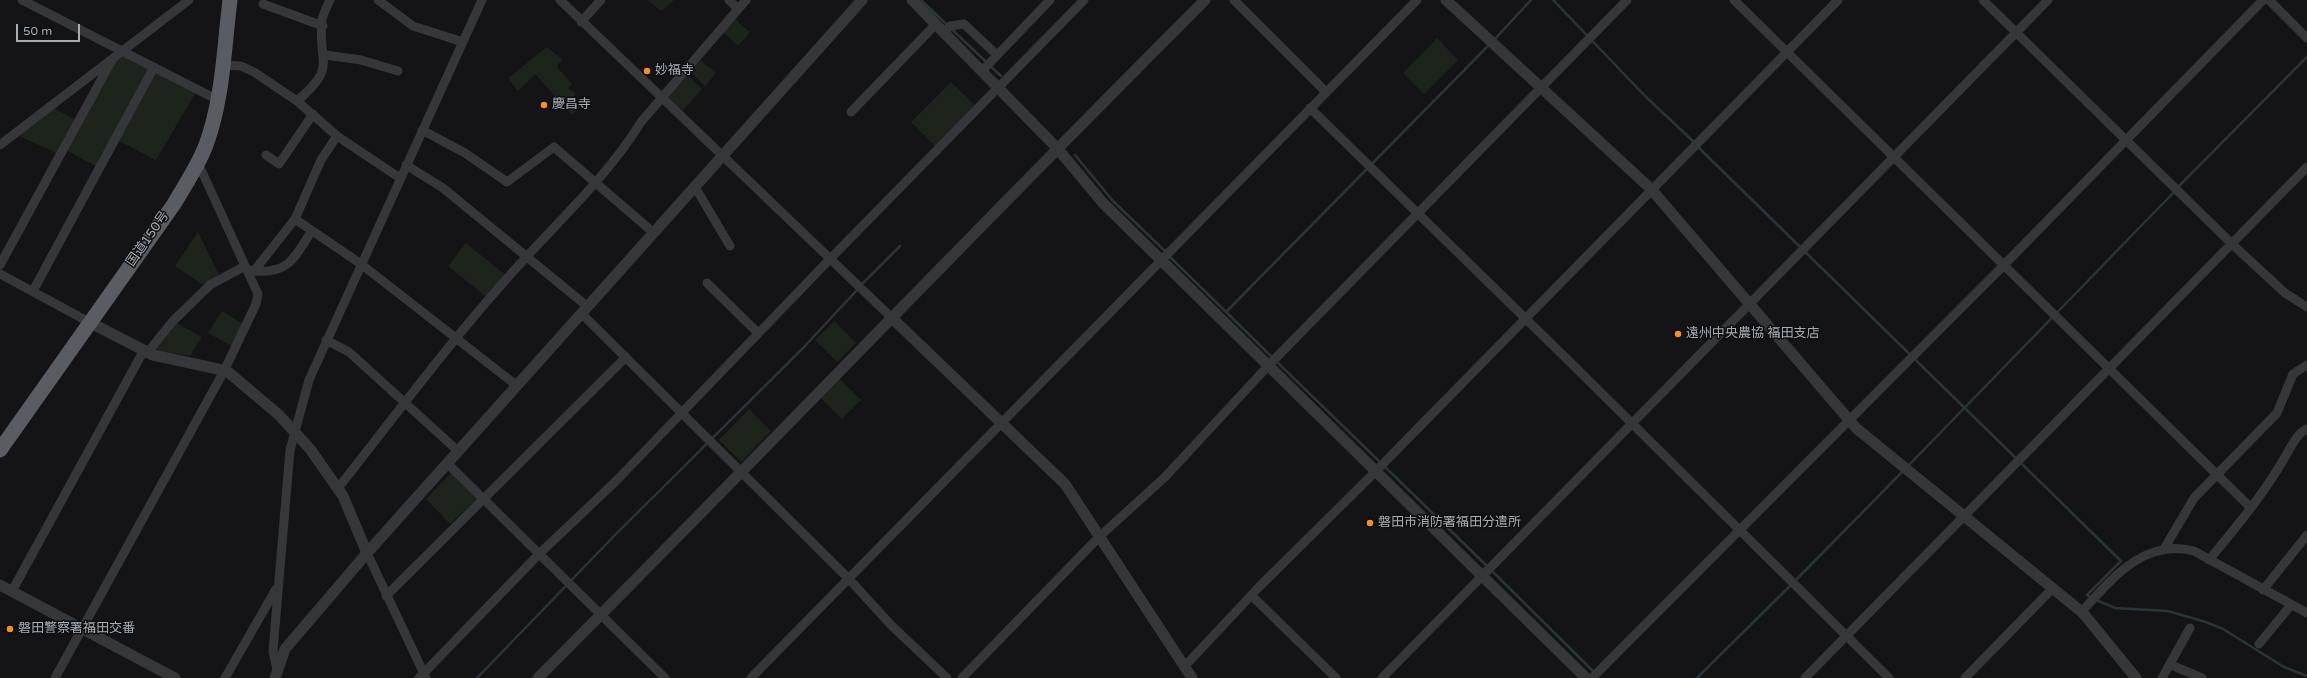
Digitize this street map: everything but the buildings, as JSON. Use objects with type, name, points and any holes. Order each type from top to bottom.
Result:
[{"type":"highway","name":"国道150号","points":[[0,450],[89,322],[174,204],[198,163],[210,132],[218,100],[230,0]]},
{"type":"street","points":[[22,0],[218,100]]},
{"type":"street","points":[[0,145],[189,0]]},
{"type":"street","points":[[298,101],[320,78],[325,55],[322,20],[330,0]]},
{"type":"street","points":[[378,0],[413,26],[463,42]]},
{"type":"street","points":[[276,674],[273,651],[286,482],[294,430],[309,380],[482,0]]},
{"type":"street","points":[[560,0],[581,22],[1065,484],[1184,668],[1192,678]]},
{"type":"street","points":[[581,22],[601,0]]},
{"type":"street","points":[[729,0],[738,9]]},
{"type":"street","points":[[339,488],[456,339],[594,183],[628,142],[641,122],[746,0]]},
{"type":"street","points":[[276,674],[285,649],[366,553],[862,0]]},
{"type":"street","points":[[912,0],[986,67],[999,88],[1057,148],[1103,203],[1586,678]]},
{"type":"street","points":[[986,67],[1050,0]]},
{"type":"street","points":[[0,274],[146,351],[224,370],[279,415],[294,430],[339,488],[366,553],[423,676],[539,554],[615,482],[830,259],[1084,0]]},
{"type":"street","points":[[538,678],[741,471],[893,319],[1057,148],[1205,0]]},
{"type":"street","points":[[1234,0],[1326,92]]},
{"type":"street","points":[[751,678],[1417,0]]},
{"type":"street","points":[[1446,0],[1651,189],[1750,302],[1849,419],[1871,442],[2082,611],[2090,619],[2136,678]]},
{"type":"street","points":[[962,678],[1099,537],[1165,477],[1268,366],[1627,0]]},
{"type":"street","points":[[1734,0],[2251,508]]},
{"type":"street","points":[[1184,668],[1252,596],[1838,0]]},
{"type":"street","points":[[1983,0],[2232,244],[2285,293],[2307,307]]},
{"type":"street","points":[[1382,678],[2048,0]]},
{"type":"street","points":[[1592,678],[2004,265],[2263,0]]},
{"type":"street","points":[[2269,0],[2307,38]]},
{"type":"street","points":[[263,4],[323,26]]},
{"type":"street","points":[[851,112],[943,28],[964,24],[997,55]]},
{"type":"street","points":[[325,55],[360,60],[398,71]]},
{"type":"street","points":[[0,265],[113,57]]},
{"type":"street","points":[[223,64],[241,66],[254,72],[298,101],[337,136],[400,178]]},
{"type":"street","points":[[32,291],[154,67]]},
{"type":"street","points":[[1310,108],[1889,678]]},
{"type":"street","points":[[266,155],[279,164],[313,114]]},
{"type":"street","points":[[422,130],[465,153],[507,182],[554,147],[594,183],[654,233]]},
{"type":"street","points":[[12,591],[146,351],[172,322],[210,285],[248,269],[295,219],[321,160],[337,136]]},
{"type":"street","points":[[55,678],[224,370],[256,304],[258,294],[248,269],[198,163]]},
{"type":"street","points":[[406,165],[443,188],[528,256],[585,310],[626,357],[849,579],[891,625],[947,678]]},
{"type":"street","points":[[1805,678],[2307,167]]},
{"type":"street","points":[[695,187],[730,246]]},
{"type":"street","points":[[295,219],[311,232],[361,264],[516,385]]},
{"type":"street","points":[[248,269],[274,272],[283,268],[296,255],[311,232]]},
{"type":"street","points":[[707,283],[758,333]]},
{"type":"street","points":[[326,340],[349,352],[458,451]]},
{"type":"street","points":[[386,596],[626,357]]},
{"type":"street","points":[[2164,549],[2194,498],[2277,413],[2293,374],[2307,365]]},
{"type":"street","points":[[2209,560],[2251,508],[2302,431],[2307,429]]},
{"type":"street","points":[[447,463],[665,678]]},
{"type":"street","points":[[2263,590],[2307,535]]},
{"type":"street","points":[[2082,611],[2120,571],[2136,560],[2164,549],[2182,548],[2194,551],[2263,590],[2307,612]]},
{"type":"street","points":[[0,585],[83,627],[175,678]]},
{"type":"street","points":[[225,678],[278,586]]},
{"type":"street","points":[[1965,678],[2053,588]]},
{"type":"street","points":[[1252,596],[1336,678]]},
{"type":"street","points":[[2259,644],[2291,605]]},
{"type":"street","points":[[2162,678],[2171,665],[2190,628]]},
{"type":"street","points":[[2171,665],[2202,678]]},
{"type":"shaded area","points":[[648,0],[674,0],[661,11]]},
{"type":"shaded area","points":[[734,19],[750,32],[738,46],[723,32]]},
{"type":"shaded area","points":[[1437,38],[1458,60],[1424,94],[1403,73]]},
{"type":"shaded area","points":[[547,47],[562,59],[557,67],[572,84],[568,88],[576,94],[572,97],[580,107],[572,115],[535,74],[518,91],[508,78]]},
{"type":"shaded area","points":[[122,51],[198,89],[156,160],[115,139],[99,168],[64,149],[60,155],[15,134],[50,106],[78,121]]},
{"type":"shaded area","points":[[701,60],[716,73],[705,86],[690,72]]},
{"type":"shaded area","points":[[687,75],[702,89],[681,113],[665,99]]},
{"type":"shaded area","points":[[951,82],[979,109],[938,149],[911,122]]},
{"type":"shaded area","points":[[198,232],[219,275],[203,285],[175,266]]},
{"type":"shaded area","points":[[466,243],[508,277],[490,300],[448,266]]},
{"type":"shaded area","points":[[222,311],[246,326],[235,348],[208,333]]},
{"type":"shaded area","points":[[834,321],[856,343],[837,362],[815,340]]},
{"type":"shaded area","points":[[175,322],[202,337],[190,356],[158,351],[154,348]]},
{"type":"shaded area","points":[[839,378],[861,400],[842,419],[820,397]]},
{"type":"shaded area","points":[[749,409],[771,431],[741,462],[719,440]]},
{"type":"shaded area","points":[[454,470],[480,496],[450,524],[426,499]]},
{"type":"waterway","points":[[921,0],[1001,76]]},
{"type":"waterway","points":[[1494,40],[1531,0]]},
{"type":"waterway","points":[[1553,0],[1646,97],[1695,143]]},
{"type":"waterway","points":[[1226,312],[1489,45]]},
{"type":"waterway","points":[[2178,187],[2307,57]]},
{"type":"waterway","points":[[1698,147],[2121,561],[2087,595],[2092,598]]},
{"type":"waterway","points":[[1075,155],[1113,201],[1166,252]]},
{"type":"waterway","points":[[1908,466],[2175,191]]},
{"type":"waterway","points":[[861,285],[900,246]]},
{"type":"waterway","points":[[1169,256],[1273,358]]},
{"type":"waterway","points":[[477,678],[614,536],[803,348],[858,289]]},
{"type":"waterway","points":[[1276,361],[1488,567]]},
{"type":"waterway","points":[[1795,581],[1903,471]]},
{"type":"waterway","points":[[1491,570],[1594,672]]},
{"type":"waterway","points":[[1697,678],[1791,585]]},
{"type":"waterway","points":[[2096,600],[2115,608],[2168,611],[2206,622],[2223,629],[2284,667],[2307,676]]},
{"type":"place","name":"妙福寺","points":[[647,71]]},
{"type":"place","name":"慶昌寺","points":[[544,105]]},
{"type":"place","name":"遠州中央農協 福田支店","points":[[1678,334]]},
{"type":"place","name":"磐田市消防署福田分遣所","points":[[1370,523]]},
{"type":"place","name":"磐田警察署福田交番","points":[[10,629]]}]
